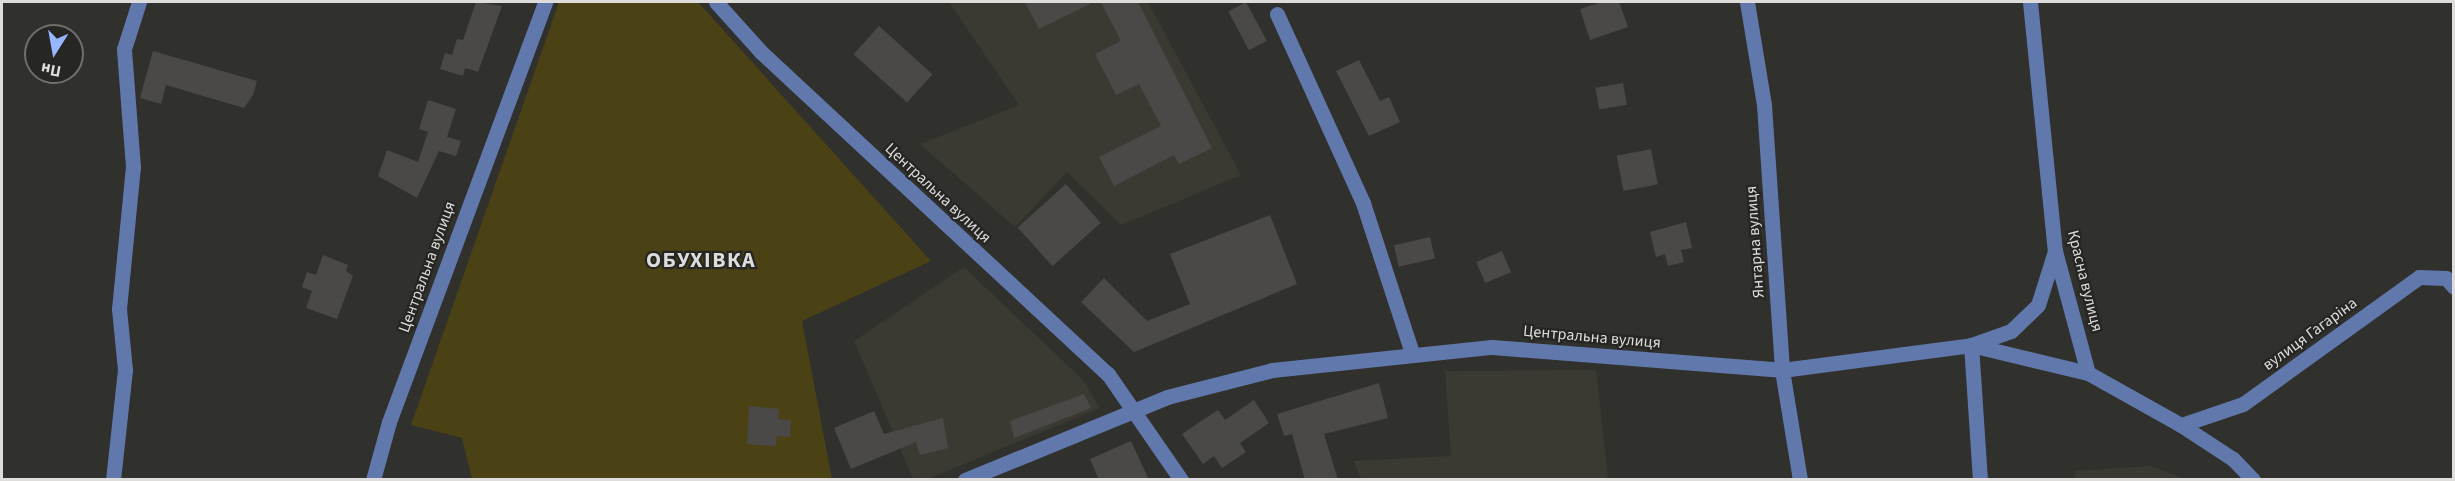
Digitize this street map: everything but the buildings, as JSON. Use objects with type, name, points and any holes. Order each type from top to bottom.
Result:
[{"type":"street","points":[[113,480],[125,370],[119,309],[133,167],[124,49],[139,2]]},
{"type":"street","name":"Центральна вулиця","points":[[373,480],[389,422],[545,2]]},
{"type":"street","name":"Центральна вулиця","points":[[716,2],[761,52],[1108,374],[1132,413]]},
{"type":"street","name":"Янтарна вулиця","points":[[1747,2],[1764,105],[1782,370],[1800,480]]},
{"type":"street","name":"Красна вулиця","points":[[2030,2],[2055,251],[2088,373]]},
{"type":"street","points":[[1277,15],[1363,203],[1412,353]]},
{"type":"street","points":[[1980,480],[1971,345],[2011,331],[2038,305],[2055,251]]},
{"type":"street","name":"вулиця Гагаріна","points":[[2181,425],[2243,404],[2419,277],[2446,278],[2454,286]]},
{"type":"street","name":"Центральна вулиця","points":[[964,480],[1222,380],[1412,353],[1492,347],[1782,370],[1971,345],[2088,373]]},
{"type":"street","points":[[2088,373],[2181,425],[2233,459],[2253,480]]},
{"type":"street","points":[[1132,413],[1181,480]]},
{"type":"shaded area","points":[[559,2],[698,2],[931,261],[802,321],[832,479],[472,479],[462,438],[411,425]]},
{"type":"shaded area","points":[[949,2],[1148,2],[1241,175],[1121,225],[1067,172],[1015,227],[920,144],[1019,105]]},
{"type":"shaded area","points":[[964,267],[1083,380],[1100,408],[928,479],[913,479],[854,341]]},
{"type":"shaded area","points":[[1596,370],[1608,479],[1361,479],[1354,461],[1451,456],[1445,371]]},
{"type":"shaded area","points":[[2150,466],[2185,479],[2075,479],[2075,471]]},
{"type":"district","name":"ОБУХІВКА","points":[[701,261]]}]
